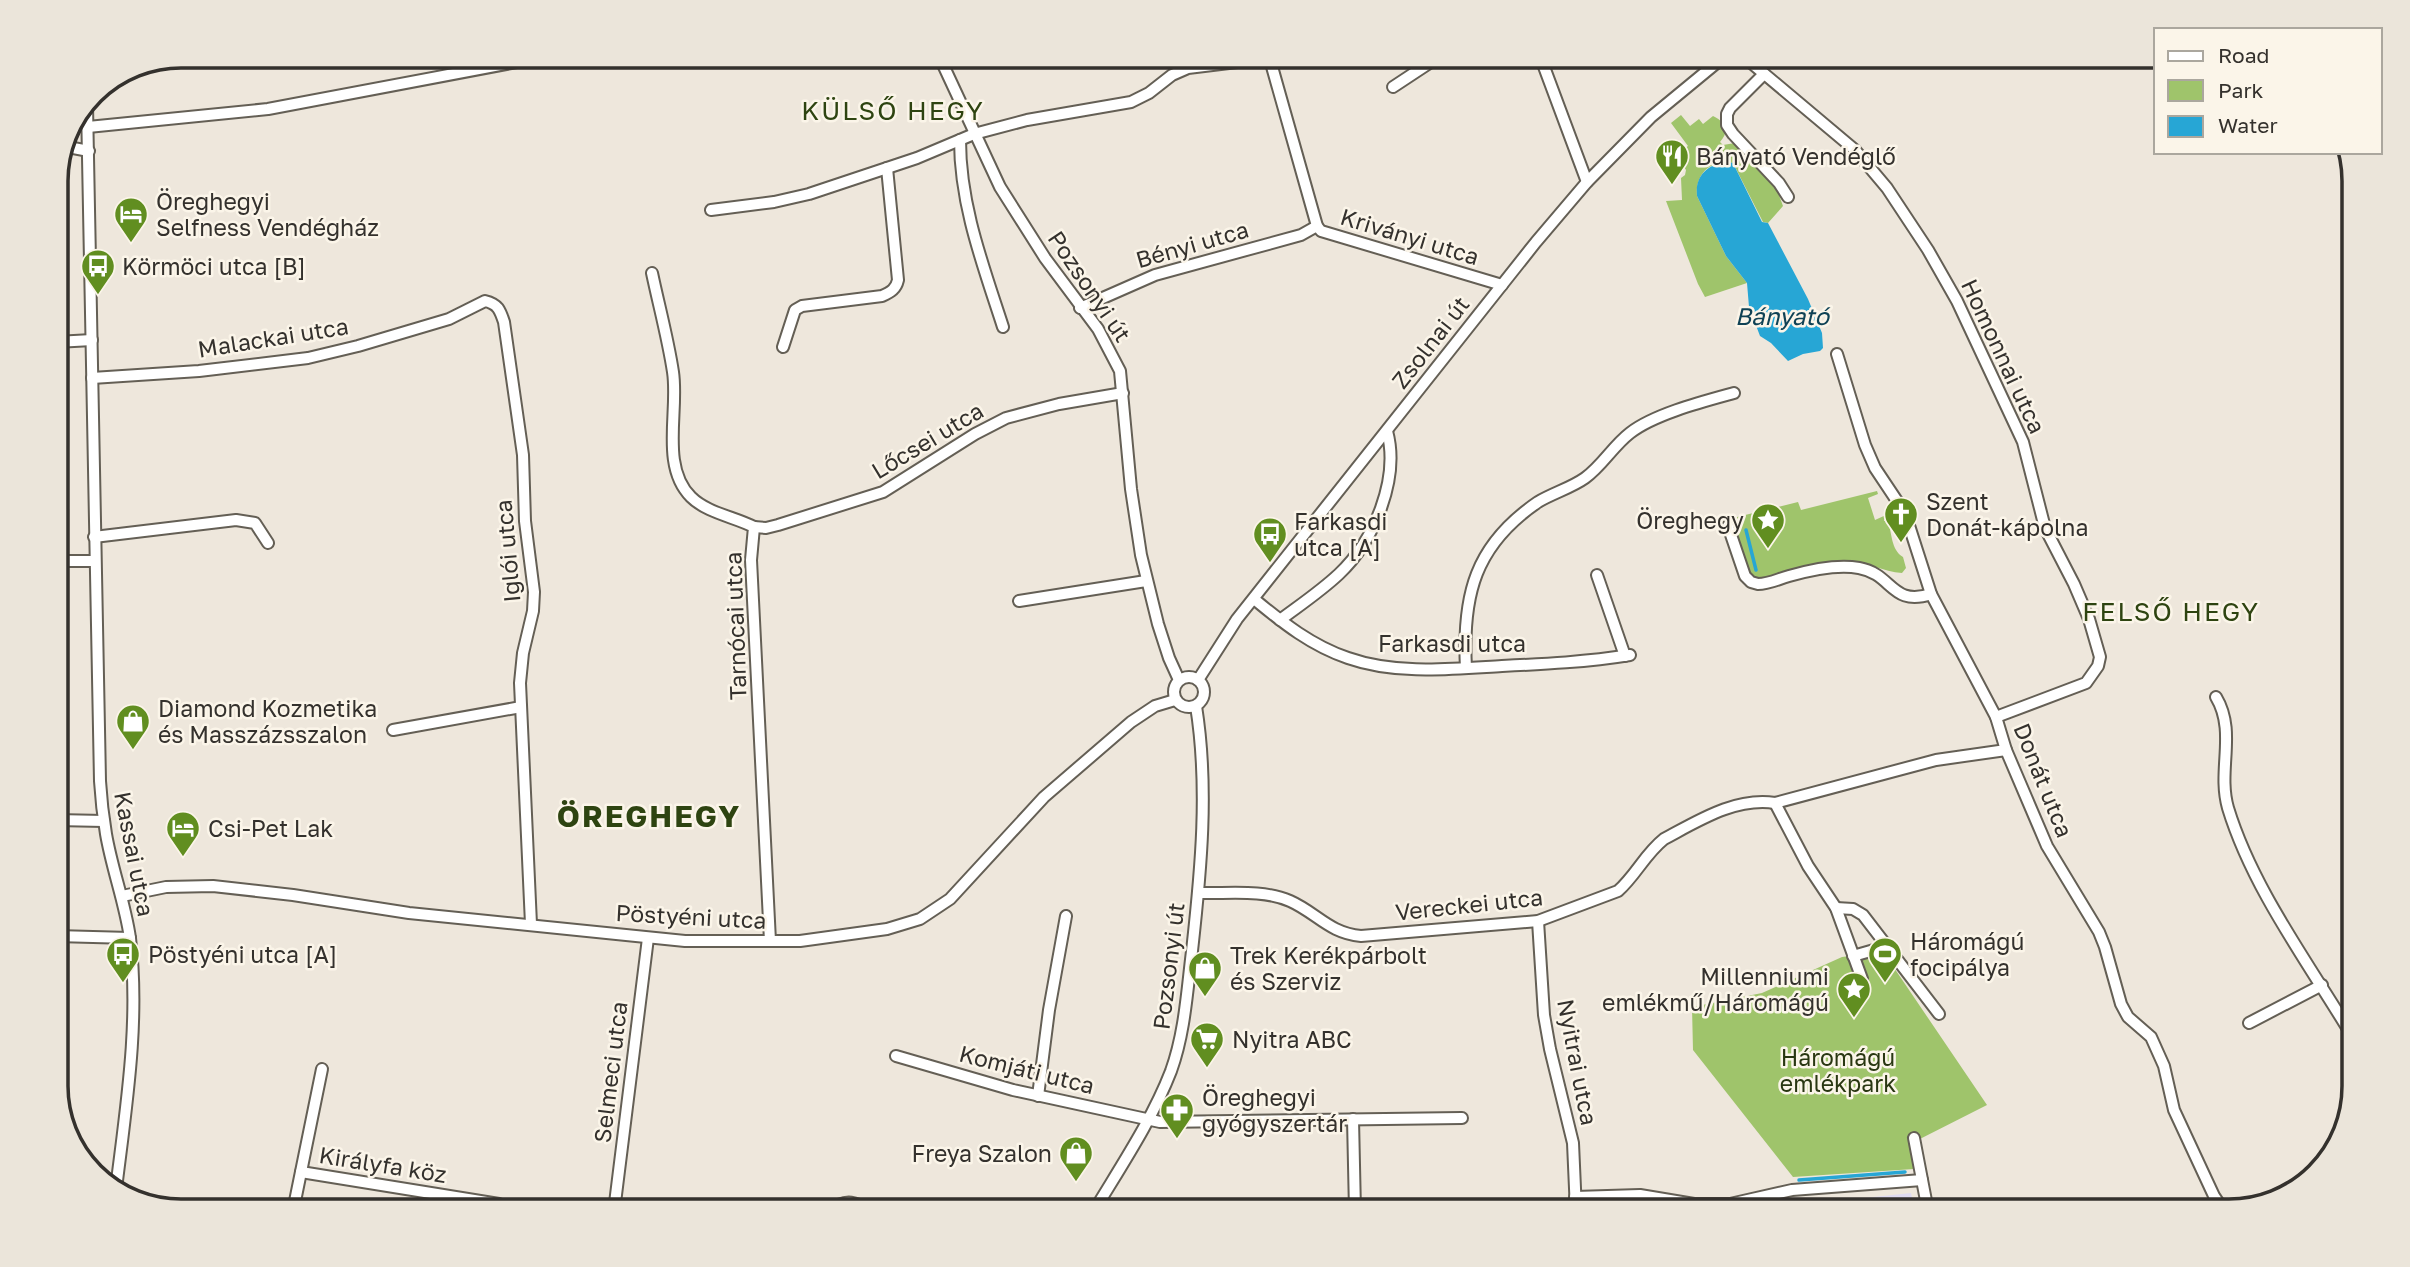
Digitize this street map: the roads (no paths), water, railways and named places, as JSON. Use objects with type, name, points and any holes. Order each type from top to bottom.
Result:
[{"type":"street","points":[[88,127],[268,109],[486,68]]},
{"type":"street","name":"Pozsonyi út","points":[[944,68],[1000,187],[1080,308],[1107,343],[1120,371],[1131,489],[1146,581],[1169,658],[1180,680]]},
{"type":"street","points":[[711,210],[790,199],[887,168],[974,134],[1027,120],[1131,102],[1149,93],[1172,75],[1188,68]]},
{"type":"street","name":"Kriványi utca","points":[[1273,68],[1317,226],[1321,231],[1502,285]]},
{"type":"street","points":[[1393,87],[1422,68]]},
{"type":"street","points":[[1544,68],[1587,182]]},
{"type":"street","name":"Zsolnai út","points":[[1198,680],[1227,633],[1502,285],[1587,182],[1651,117],[1710,68]]},
{"type":"street","name":"Homonnai utca","points":[[1757,68],[1855,150],[1887,188],[1928,250],[1957,301],[2015,423],[2023,442],[2045,528],[2089,619],[2100,657],[2093,675],[2086,683],[1996,717]]},
{"type":"street","points":[[1764,74],[1730,108],[1727,125],[1743,146],[1779,183],[1788,197]]},
{"type":"street","name":"Kassai utca","points":[[88,119],[100,781],[104,821],[130,939],[133,1025],[117,1179]]},
{"type":"street","points":[[960,140],[965,201],[972,232],[1003,327]]},
{"type":"street","points":[[74,148],[89,151]]},
{"type":"street","points":[[783,347],[795,310],[802,306],[882,296],[896,287],[898,280],[887,168]]},
{"type":"street","name":"Bényi utca","points":[[1080,308],[1155,275],[1301,235],[1317,226]]},
{"type":"street","name":"Tarnócai utca","points":[[652,273],[674,374],[672,440],[679,475],[692,498],[754,527],[751,560],[770,941]]},
{"type":"street","name":"Malackai utca","points":[[92,378],[199,371],[308,358],[449,319],[485,300],[494,303]]},
{"type":"street","name":"Iglói utca","points":[[494,303],[504,322],[523,455],[525,521],[534,592],[533,611],[520,665],[531,924]]},
{"type":"street","points":[[68,341],[92,340]]},
{"type":"street","name":"Donát utca","points":[[1837,354],[1865,445],[1875,468],[1905,513],[1931,594],[1996,717],[2006,750],[2054,860],[2099,932],[2121,1004],[2128,1017],[2151,1037],[2164,1066],[2174,1110],[2216,1199]]},
{"type":"street","name":"Lőcsei utca","points":[[754,527],[778,525],[883,492],[975,434],[1006,418],[1039,408],[1123,393]]},
{"type":"street","points":[[1466,668],[1465,620],[1469,591],[1488,551],[1510,524],[1541,500],[1587,477],[1632,431],[1696,404],[1734,393]]},
{"type":"street","points":[[1280,620],[1342,572],[1365,541],[1378,513],[1388,480],[1391,459],[1387,431]]},
{"type":"street","points":[[94,537],[236,520],[255,523],[268,542]]},
{"type":"street","points":[[1728,526],[1745,576],[1751,582],[1767,584],[1811,571],[1858,568],[1876,574],[1905,596],[1921,598],[1931,594]]},
{"type":"street","points":[[68,561],[95,561]]},
{"type":"street","name":"Farkasdi utca","points":[[1254,599],[1280,620],[1328,650],[1362,662],[1400,668],[1576,663],[1627,655],[1597,575]]},
{"type":"street","points":[[1019,601],[1146,581]]},
{"type":"street","points":[[1189,677],[1198,680],[1203,687],[1204,696],[1196,706],[1186,708],[1175,700],[1174,689],[1180,680],[1189,677]]},
{"type":"street","points":[[2216,697],[2223,709],[2227,727],[2224,783],[2227,806],[2244,851],[2263,890],[2342,1019]]},
{"type":"street","name":"Pöstyéni utca","points":[[122,896],[166,887],[213,886],[408,913],[685,941],[770,941],[835,937],[887,929],[920,919],[964,887],[1044,797],[1131,722],[1155,706],[1175,700]]},
{"type":"street","name":"Pozsonyi út","points":[[1101,1199],[1165,1086],[1180,1042],[1198,893],[1203,794],[1196,706]]},
{"type":"street","points":[[393,730],[521,707]]},
{"type":"street","name":"Vereckei utca","points":[[1198,893],[1246,894],[1287,899],[1327,926],[1350,935],[1362,936],[1538,921],[1618,891],[1655,846],[1717,812],[1752,802],[1775,803],[1936,760],[2006,750]]},
{"type":"street","points":[[1775,803],[1808,866],[1836,908],[1862,979]]},
{"type":"street","points":[[68,820],[104,821]]},
{"type":"street","points":[[1836,908],[1853,909],[1863,915],[1939,1014]]},
{"type":"street","points":[[1038,1096],[1049,1010],[1066,916]]},
{"type":"street","name":"Nyitrai utca","points":[[1538,921],[1544,1016],[1573,1143],[1575,1197]]},
{"type":"street","points":[[68,936],[130,939]]},
{"type":"street","name":"Selmeci utca","points":[[615,1199],[648,939]]},
{"type":"street","points":[[1853,956],[1888,946]]},
{"type":"street","points":[[2249,1023],[2322,985]]},
{"type":"street","name":"Komjáti utca","points":[[897,1056],[1038,1096],[1172,1123],[1462,1118]]},
{"type":"street","name":"Királyfa köz","points":[[295,1199],[322,1069]]},
{"type":"street","points":[[1353,1119],[1356,1199]]},
{"type":"street","points":[[1914,1138],[1926,1199]]},
{"type":"street","name":"Királyfa köz","points":[[301,1171],[469,1199]]},
{"type":"street","points":[[1752,1199],[1792,1190],[1922,1180]]},
{"type":"street","points":[[1575,1197],[1640,1195],[1664,1199]]},
{"type":"water","name":"Bányató","points":[[1724,161],[1733,163],[1762,222],[1768,223],[1808,299],[1822,333],[1823,348],[1820,351],[1803,354],[1788,361],[1771,343],[1760,336],[1749,307],[1747,283],[1726,256],[1697,196],[1698,183],[1703,173]]},
{"type":"waterway","points":[[1746,530],[1756,570]]},
{"type":"waterway","points":[[1799,1180],[1905,1172]]},
{"type":"place","name":"Bányató Vendéglő","points":[[1672,186]]},
{"type":"place","name":"Öreghegyi Selfness Vendégház","points":[[131,244]]},
{"type":"place","name":"Körmöci utca [B]","points":[[98,296]]},
{"type":"place","name":"Szent Donát-kápolna","points":[[1901,544]]},
{"type":"place","name":"Öreghegy","points":[[1768,550]]},
{"type":"place","name":"Farkasdi utca [A]","points":[[1270,564]]},
{"type":"place","name":"Diamond Kozmetika és Masszázsszalon","points":[[133,751]]},
{"type":"place","name":"Csi-Pet Lak","points":[[183,858]]},
{"type":"place","name":"Pöstyéni utca [A]","points":[[123,984]]},
{"type":"place","name":"Háromágú focipálya","points":[[1885,984]]},
{"type":"place","name":"Trek Kerékpárbolt és Szerviz","points":[[1205,998]]},
{"type":"place","name":"Millenniumi emlékmű/Háromágú","points":[[1854,1019]]},
{"type":"place","name":"Nyitra ABC","points":[[1207,1069]]},
{"type":"place","name":"Öreghegyi gyógyszertár","points":[[1177,1140]]},
{"type":"place","name":"Freya Szalon","points":[[1076,1183]]},
{"type":"district","name":"KÜLSŐ HEGY","points":[[893,110]]},
{"type":"district","name":"FELSŐ HEGY","points":[[2171,611]]},
{"type":"district","name":"ÖREGHEGY","points":[[649,816]]},
{"type":"park label","name":"Háromágú emlékpark","points":[[1838,1070]]}]
